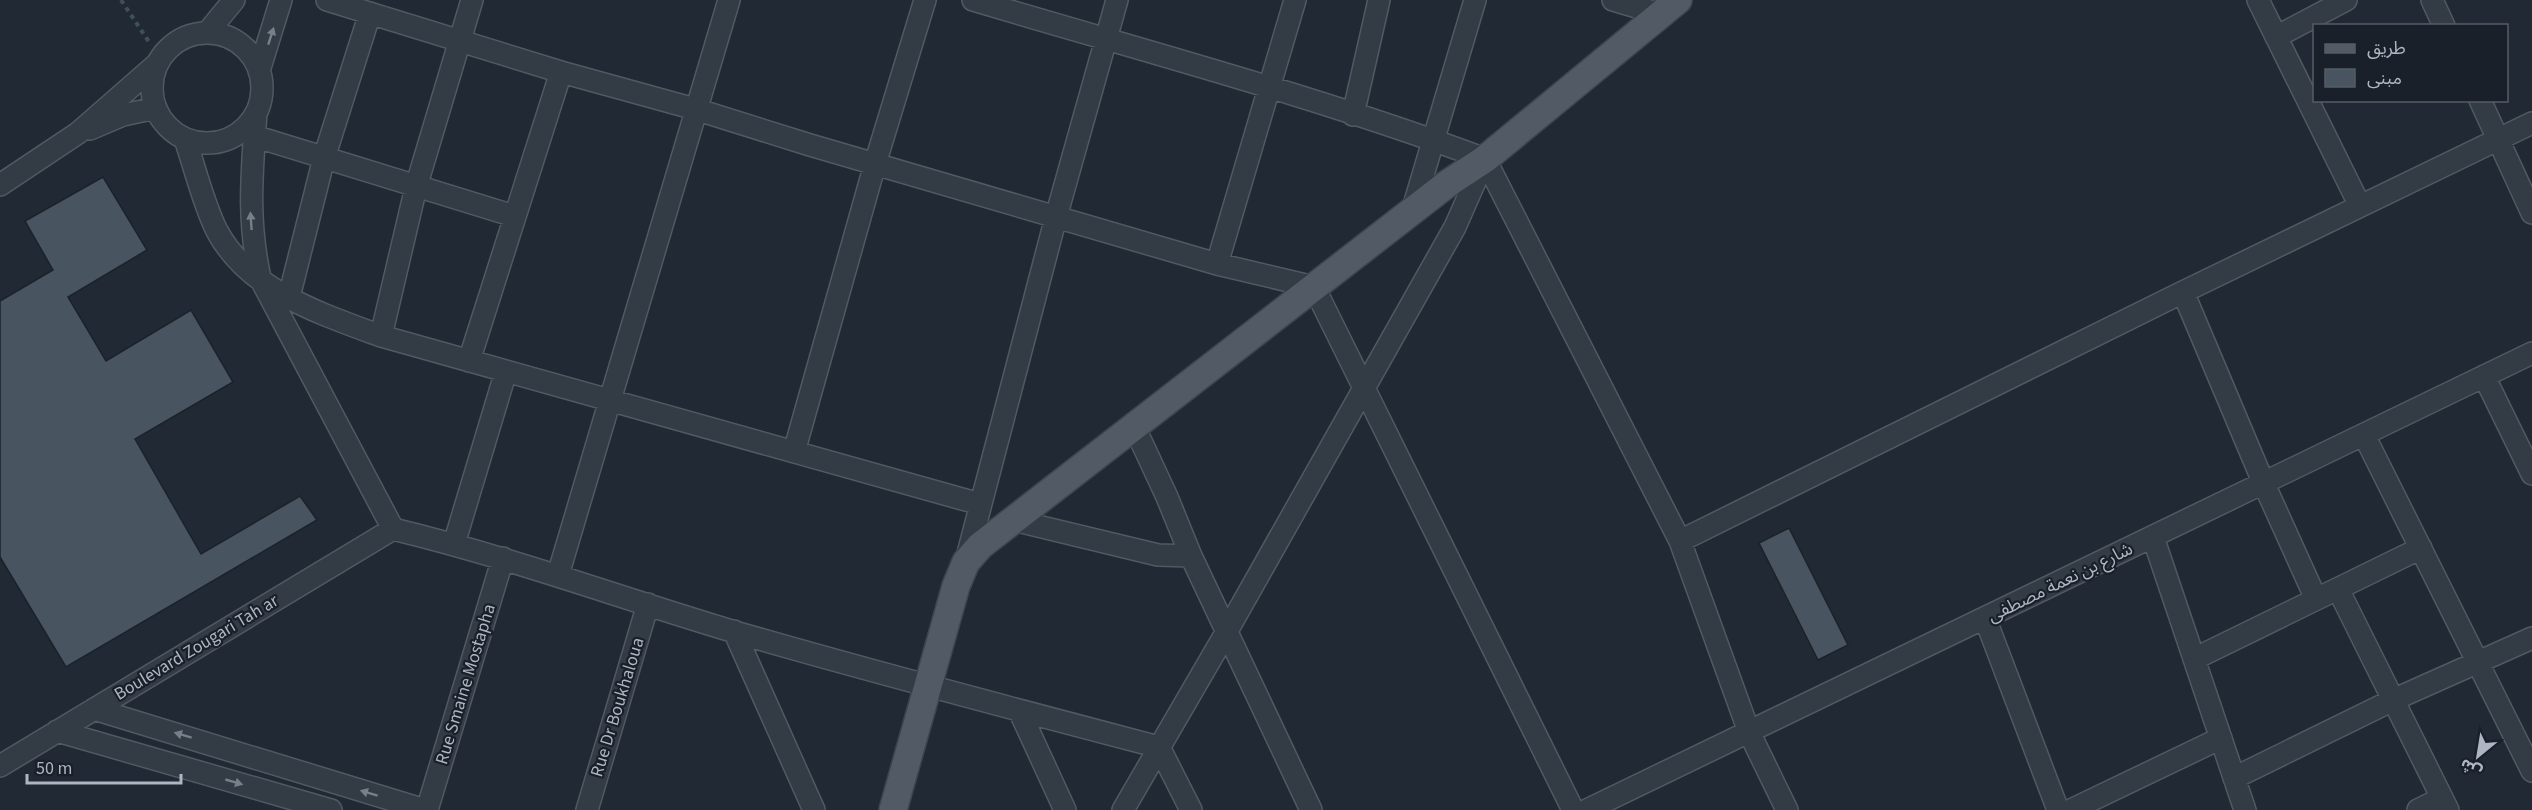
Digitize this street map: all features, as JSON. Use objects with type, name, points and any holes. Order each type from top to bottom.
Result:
[{"type":"main road","points":[[893,810],[956,586],[966,562],[980,546],[1314,287],[1485,159],[1669,7]]},
{"type":"street","points":[[207,33],[234,0]]},
{"type":"street","points":[[259,71],[281,0]]},
{"type":"street","points":[[327,0],[561,72],[695,109],[1217,264],[1314,287],[1573,810]]},
{"type":"street","points":[[381,336],[416,187],[472,0]]},
{"type":"street","points":[[558,575],[729,0]]},
{"type":"street","points":[[794,452],[875,164],[925,0]]},
{"type":"street","points":[[973,0],[1269,88],[1433,140],[1485,159],[1680,541],[1749,732],[1787,810]]},
{"type":"street","points":[[966,562],[1056,217],[1117,0]]},
{"type":"street","points":[[1217,264],[1295,0]]},
{"type":"street","points":[[1353,115],[1379,0]]},
{"type":"street","points":[[1412,212],[1474,0]]},
{"type":"street","points":[[1613,0],[1669,7]]},
{"type":"street","points":[[2258,0],[2360,206]]},
{"type":"street","points":[[2276,36],[2346,0]]},
{"type":"street","points":[[2432,0],[2443,24]]},
{"type":"street","points":[[289,297],[324,158],[370,13]]},
{"type":"street","points":[[0,185],[78,133],[181,39],[207,33],[224,36],[239,44],[251,56],[259,71],[261,92],[256,112],[250,199],[253,245],[260,278],[393,529],[503,558],[734,631],[928,686],[1159,747],[1191,810]]},
{"type":"street","points":[[159,60],[152,85],[156,108],[167,126],[185,139],[201,143],[218,142],[233,136],[247,126],[256,112]]},
{"type":"street","points":[[469,361],[561,72]]},
{"type":"street","points":[[2481,102],[2532,213]]},
{"type":"street","points":[[78,133],[123,115],[156,108]]},
{"type":"street","points":[[1680,541],[2183,292],[2532,123]]},
{"type":"street","points":[[255,136],[514,216]]},
{"type":"street","points":[[185,139],[216,229],[228,248],[242,264],[260,278],[309,309],[381,336],[980,504]]},
{"type":"street","points":[[1123,810],[1455,227],[1485,159]]},
{"type":"street","points":[[2183,292],[2264,484],[2316,599]]},
{"type":"street","name":"شارع بن نعمة مصطفى","points":[[1587,810],[2532,353]]},
{"type":"street","points":[[454,544],[506,371]]},
{"type":"street","points":[[2484,376],[2532,474]]},
{"type":"street","points":[[1134,426],[1191,556],[1311,810]]},
{"type":"street","points":[[2364,435],[2532,771]]},
{"type":"street","points":[[1013,520],[1158,555],[1191,556]]},
{"type":"street","name":"Boulevard Zougari Tah ar","points":[[0,766],[393,529]]},
{"type":"street","points":[[2153,537],[2245,810]]},
{"type":"street","points":[[2194,659],[2421,548]]},
{"type":"street","name":"Rue Smaine Mostapha","points":[[426,810],[503,558]]},
{"type":"street","points":[[2338,589],[2445,804],[2418,810]]},
{"type":"street","name":"Rue Dr Boukhaloua","points":[[587,810],[648,604]]},
{"type":"street","points":[[1985,618],[2058,810]]},
{"type":"street","points":[[734,631],[814,810]]},
{"type":"street","points":[[2234,778],[2393,700],[2532,638]]},
{"type":"street","points":[[93,709],[426,810]]},
{"type":"street","points":[[1018,710],[1065,810]]},
{"type":"street","points":[[57,731],[277,803],[331,810]]},
{"type":"street","points":[[2071,810],[2221,738]]},
{"type":"street","points":[[277,803],[288,768]]},
{"type":"path","points":[[121,0],[159,60]]},
{"type":"building","points":[[103,177],[147,250],[68,297],[106,361],[191,310],[233,382],[135,439],[201,554],[300,496],[317,520],[66,667],[0,557],[0,301],[53,270],[25,221]]},
{"type":"building","points":[[1789,528],[1848,645],[1818,660],[1759,543]]}]
